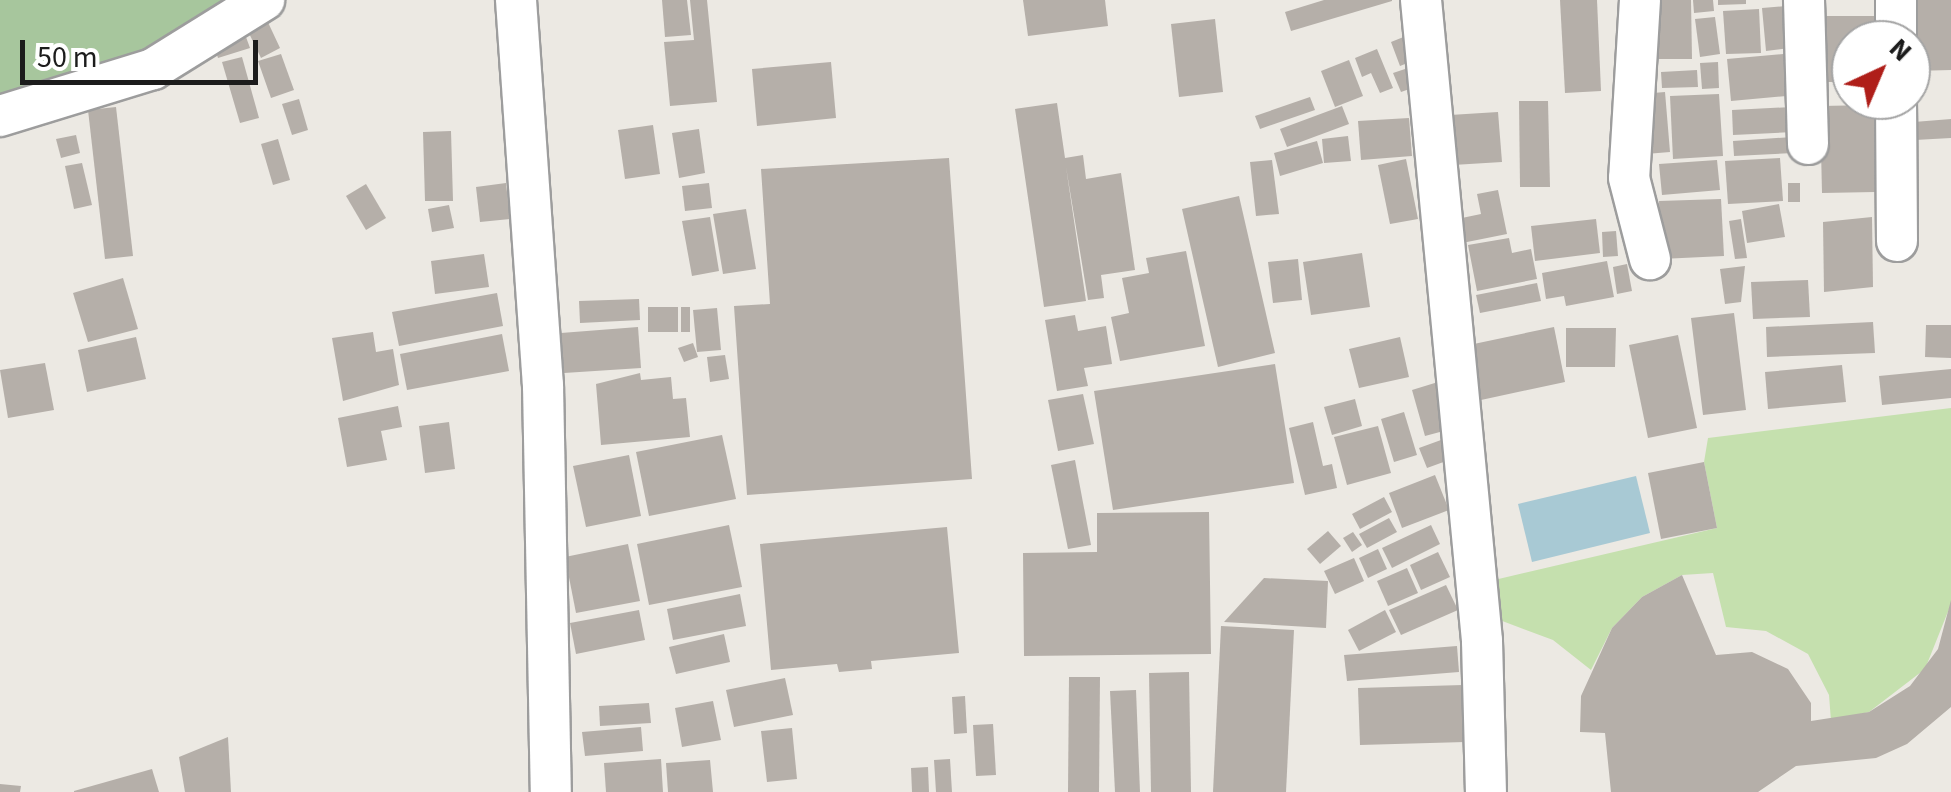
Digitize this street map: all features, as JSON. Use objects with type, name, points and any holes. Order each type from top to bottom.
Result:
[{"type":"street","points":[[0,116],[153,69],[264,0]]},
{"type":"street","points":[[516,0],[544,385],[551,792]]},
{"type":"street","points":[[1421,0],[1482,641],[1486,792]]},
{"type":"street","points":[[1640,0],[1629,178],[1650,259]]},
{"type":"street","points":[[1804,0],[1808,144]]},
{"type":"street","points":[[1896,120],[1896,241]]},
{"type":"green space","points":[[0,0],[236,0],[162,46],[0,98]]},
{"type":"green space","points":[[1951,408],[1951,604],[1925,669],[1869,712],[1831,721],[1829,695],[1808,654],[1766,631],[1726,627],[1713,573],[1682,575],[1642,597],[1612,628],[1591,670],[1553,640],[1497,619],[1490,581],[1717,528],[1704,462],[1708,438]]},
{"type":"water","points":[[1636,476],[1650,533],[1532,562],[1518,504]]},
{"type":"building","points":[[662,0],[687,0],[691,35],[665,37]]},
{"type":"building","points":[[690,0],[707,0],[717,102],[670,106],[664,42],[694,40]]},
{"type":"building","points":[[1023,0],[1105,0],[1108,26],[1028,36]]},
{"type":"building","points":[[1324,0],[1392,1],[1291,31],[1285,12]]},
{"type":"building","points":[[1560,0],[1597,0],[1601,91],[1565,93]]},
{"type":"building","points":[[1652,0],[1691,0],[1692,59],[1654,59]]},
{"type":"building","points":[[1693,0],[1713,0],[1714,11],[1694,13]]},
{"type":"building","points":[[1718,0],[1746,0],[1746,4],[1718,5]]},
{"type":"building","points":[[1912,0],[1951,0],[1951,70],[1931,71],[1931,20],[1912,20]]},
{"type":"building","points":[[1786,6],[1790,48],[1766,51],[1762,8]]},
{"type":"building","points":[[1759,9],[1761,53],[1726,54],[1723,11]]},
{"type":"building","points":[[265,16],[280,48],[261,58],[245,25]]},
{"type":"building","points":[[1818,16],[1877,16],[1877,20],[1831,20],[1831,82],[1819,82]]},
{"type":"building","points":[[1715,17],[1720,54],[1700,57],[1695,19]]},
{"type":"building","points":[[1215,19],[1223,92],[1179,97],[1171,24]]},
{"type":"building","points":[[242,26],[250,48],[218,58],[211,36]]},
{"type":"building","points":[[1406,36],[1415,60],[1400,66],[1391,42]]},
{"type":"building","points":[[1377,49],[1393,88],[1380,93],[1371,73],[1362,77],[1355,58]]},
{"type":"building","points":[[1794,53],[1798,95],[1731,101],[1727,59]]},
{"type":"building","points":[[281,54],[294,90],[271,98],[258,61]]},
{"type":"building","points":[[242,57],[259,118],[240,123],[222,62]]},
{"type":"building","points":[[1349,60],[1363,96],[1335,107],[1321,71]]},
{"type":"building","points":[[831,62],[836,118],[757,126],[752,69]]},
{"type":"building","points":[[1718,62],[1719,88],[1702,89],[1700,63]]},
{"type":"building","points":[[1411,67],[1418,86],[1401,92],[1393,73]]},
{"type":"building","points":[[1697,70],[1698,87],[1662,88],[1661,72]]},
{"type":"building","points":[[1665,92],[1670,152],[1646,154],[1641,94]]},
{"type":"building","points":[[1719,94],[1723,156],[1673,159],[1670,96]]},
{"type":"building","points":[[1310,97],[1315,110],[1260,129],[1255,116]]},
{"type":"building","points":[[299,99],[308,130],[292,135],[282,104]]},
{"type":"building","points":[[1519,101],[1548,101],[1550,187],[1520,187]]},
{"type":"building","points":[[1057,103],[1065,158],[1083,155],[1086,179],[1121,173],[1135,270],[1101,275],[1104,298],[1088,300],[1066,167],[1086,301],[1044,307],[1015,109]]},
{"type":"building","points":[[1342,106],[1349,124],[1287,147],[1280,129]]},
{"type":"building","points":[[1820,106],[1831,106],[1831,120],[1874,120],[1875,192],[1822,193]]},
{"type":"building","points":[[116,107],[133,256],[105,259],[88,110]]},
{"type":"building","points":[[1792,107],[1793,132],[1733,135],[1732,110]]},
{"type":"building","points":[[1498,112],[1502,162],[1453,165],[1450,115]]},
{"type":"building","points":[[1409,118],[1412,156],[1361,160],[1358,121]]},
{"type":"building","points":[[1951,119],[1951,138],[1915,140],[1914,122]]},
{"type":"building","points":[[653,125],[660,174],[625,179],[618,130]]},
{"type":"building","points":[[699,129],[705,173],[679,178],[672,133]]},
{"type":"building","points":[[451,131],[453,201],[425,201],[423,132]]},
{"type":"building","points":[[76,135],[80,153],[61,158],[56,139]]},
{"type":"building","points":[[1348,136],[1351,161],[1324,163],[1322,139]]},
{"type":"building","points":[[1793,137],[1794,153],[1734,156],[1733,141]]},
{"type":"building","points":[[278,139],[290,180],[273,185],[261,144]]},
{"type":"building","points":[[1317,141],[1323,163],[1280,176],[1274,153]]},
{"type":"building","points":[[949,158],[972,479],[747,495],[734,306],[770,304],[761,169]]},
{"type":"building","points":[[1780,158],[1783,201],[1728,204],[1725,161]]},
{"type":"building","points":[[1406,159],[1418,219],[1390,224],[1378,165]]},
{"type":"building","points":[[1272,160],[1279,214],[1256,216],[1250,162]]},
{"type":"building","points":[[1717,160],[1720,190],[1662,195],[1659,164]]},
{"type":"building","points":[[82,163],[92,205],[74,209],[65,166]]},
{"type":"building","points":[[506,183],[510,219],[480,222],[476,187]]},
{"type":"building","points":[[709,183],[712,208],[685,211],[682,186]]},
{"type":"building","points":[[1788,183],[1800,183],[1800,202],[1788,202]]},
{"type":"building","points":[[366,184],[386,218],[366,230],[346,196]]},
{"type":"building","points":[[1498,190],[1507,234],[1462,243],[1457,219],[1481,214],[1477,194]]},
{"type":"building","points":[[1239,196],[1275,353],[1218,367],[1182,209]]},
{"type":"building","points":[[1721,199],[1724,256],[1661,259],[1659,201]]},
{"type":"building","points":[[1779,204],[1785,237],[1747,243],[1742,211]]},
{"type":"building","points":[[449,205],[454,228],[432,232],[428,209]]},
{"type":"building","points":[[746,209],[756,269],[723,274],[713,214]]},
{"type":"building","points":[[710,217],[719,271],[692,276],[682,221]]},
{"type":"building","points":[[1872,217],[1873,287],[1824,292],[1823,222]]},
{"type":"building","points":[[1596,219],[1600,253],[1535,261],[1531,226]]},
{"type":"building","points":[[1741,219],[1747,258],[1735,259],[1729,221]]},
{"type":"building","points":[[1616,231],[1618,256],[1603,257],[1602,232]]},
{"type":"building","points":[[1509,238],[1512,253],[1531,249],[1537,279],[1477,291],[1468,245]]},
{"type":"building","points":[[1186,251],[1205,346],[1120,361],[1111,317],[1129,313],[1122,278],[1149,273],[1146,258]]},
{"type":"building","points":[[1362,253],[1370,307],[1311,315],[1303,262]]},
{"type":"building","points":[[484,254],[489,287],[435,294],[431,261]]},
{"type":"building","points":[[1298,259],[1302,300],[1273,303],[1268,262]]},
{"type":"building","points":[[1607,261],[1614,297],[1566,306],[1564,296],[1546,299],[1542,273]]},
{"type":"building","points":[[1627,264],[1632,291],[1617,294],[1613,267]]},
{"type":"building","points":[[1745,266],[1741,302],[1725,304],[1720,269]]},
{"type":"building","points":[[123,278],[138,329],[88,342],[73,293]]},
{"type":"building","points":[[1808,280],[1810,317],[1753,319],[1751,282]]},
{"type":"building","points":[[1537,283],[1541,301],[1480,313],[1476,295]]},
{"type":"building","points":[[497,293],[503,326],[399,346],[392,312]]},
{"type":"building","points":[[639,299],[640,320],[580,323],[579,301]]},
{"type":"building","points":[[648,307],[678,307],[678,332],[648,332]]},
{"type":"building","points":[[681,307],[690,307],[690,332],[681,332]]},
{"type":"building","points":[[717,308],[721,350],[697,352],[693,310]]},
{"type":"building","points":[[1734,313],[1746,410],[1703,415],[1691,318]]},
{"type":"building","points":[[1075,315],[1078,331],[1106,326],[1112,364],[1084,368],[1088,386],[1057,391],[1045,320]]},
{"type":"building","points":[[1873,322],[1875,353],[1767,357],[1766,327]]},
{"type":"building","points":[[1926,325],[1951,325],[1951,358],[1925,357]]},
{"type":"building","points":[[638,327],[641,368],[564,373],[561,333]]},
{"type":"building","points":[[1554,327],[1565,382],[1481,400],[1469,345]]},
{"type":"building","points":[[1566,328],[1616,328],[1615,367],[1566,367]]},
{"type":"building","points":[[373,332],[376,352],[393,349],[399,385],[343,401],[332,338]]},
{"type":"building","points":[[502,334],[509,371],[407,390],[400,354]]},
{"type":"building","points":[[1678,335],[1697,428],[1648,438],[1629,345]]},
{"type":"building","points":[[136,337],[146,379],[87,392],[78,350]]},
{"type":"building","points":[[1400,337],[1409,377],[1359,388],[1349,349]]},
{"type":"building","points":[[693,343],[698,357],[684,362],[678,348]]},
{"type":"building","points":[[725,355],[729,379],[710,382],[707,357]]},
{"type":"building","points":[[45,363],[54,410],[8,418],[0,370]]},
{"type":"building","points":[[1275,364],[1294,483],[1113,510],[1094,391]]},
{"type":"building","points":[[1842,365],[1846,402],[1768,409],[1765,372]]},
{"type":"building","points":[[1951,369],[1951,398],[1882,405],[1879,376]]},
{"type":"building","points":[[640,373],[641,380],[671,377],[673,399],[686,398],[690,437],[601,445],[596,384]]},
{"type":"building","points":[[1438,382],[1451,429],[1425,436],[1412,390]]},
{"type":"building","points":[[1083,394],[1094,444],[1058,451],[1048,400]]},
{"type":"building","points":[[1355,399],[1362,426],[1332,435],[1324,407]]},
{"type":"building","points":[[398,406],[402,427],[381,431],[387,460],[347,467],[338,418]]},
{"type":"building","points":[[1404,412],[1417,455],[1394,462],[1381,419]]},
{"type":"building","points":[[449,422],[455,469],[425,473],[419,426]]},
{"type":"building","points":[[1313,422],[1323,466],[1332,464],[1337,488],[1305,495],[1289,428]]},
{"type":"building","points":[[1378,426],[1391,473],[1347,485],[1334,437]]},
{"type":"building","points":[[722,435],[736,499],[649,516],[636,452]]},
{"type":"building","points":[[1441,440],[1449,460],[1427,468],[1419,448]]},
{"type":"building","points":[[629,455],[641,516],[586,527],[573,466]]},
{"type":"building","points":[[1075,460],[1091,545],[1068,549],[1051,465]]},
{"type":"building","points":[[1704,462],[1717,528],[1661,539],[1648,473]]},
{"type":"building","points":[[1435,475],[1449,510],[1402,528],[1389,493]]},
{"type":"building","points":[[1384,497],[1392,512],[1360,529],[1352,514]]},
{"type":"building","points":[[1209,512],[1211,654],[1024,656],[1023,553],[1097,552],[1097,513]]},
{"type":"building","points":[[1389,518],[1397,532],[1367,548],[1359,534]]},
{"type":"building","points":[[729,525],[742,587],[649,605],[637,544]]},
{"type":"building","points":[[1431,525],[1440,544],[1392,568],[1382,548]]},
{"type":"building","points":[[947,527],[959,653],[871,661],[872,669],[839,672],[837,664],[771,670],[760,544]]},
{"type":"building","points":[[1328,531],[1341,546],[1320,564],[1307,549]]},
{"type":"building","points":[[1353,532],[1362,545],[1352,552],[1343,538]]},
{"type":"building","points":[[628,544],[640,601],[576,613],[565,557]]},
{"type":"building","points":[[1378,549],[1387,569],[1368,578],[1359,558]]},
{"type":"building","points":[[1438,552],[1450,577],[1421,590],[1410,565]]},
{"type":"building","points":[[1354,558],[1364,581],[1335,594],[1324,571]]},
{"type":"building","points":[[1407,568],[1418,593],[1388,606],[1377,581]]},
{"type":"building","points":[[1682,575],[1716,655],[1752,652],[1788,669],[1811,703],[1811,721],[1869,712],[1910,686],[1938,649],[1951,600],[1951,707],[1907,744],[1876,758],[1796,766],[1758,792],[1611,792],[1605,733],[1580,732],[1581,696],[1612,628],[1642,597]]},
{"type":"building","points":[[1264,578],[1328,581],[1326,628],[1224,622]]},
{"type":"building","points":[[1446,585],[1458,610],[1401,635],[1389,610]]},
{"type":"building","points":[[740,594],[746,626],[673,640],[667,609]]},
{"type":"building","points":[[639,610],[645,640],[576,654],[570,623]]},
{"type":"building","points":[[1385,610],[1396,632],[1359,651],[1348,630]]},
{"type":"building","points":[[1221,626],[1294,630],[1286,792],[1213,792]]},
{"type":"building","points":[[724,634],[730,662],[676,674],[669,647]]},
{"type":"building","points":[[1457,646],[1459,672],[1347,681],[1344,655]]},
{"type":"building","points":[[1189,672],[1191,792],[1151,792],[1149,673]]},
{"type":"building","points":[[1069,677],[1100,677],[1099,792],[1068,792]]},
{"type":"building","points":[[785,678],[793,715],[734,727],[726,690]]},
{"type":"building","points":[[1463,685],[1465,742],[1360,745],[1358,688]]},
{"type":"building","points":[[1136,690],[1140,792],[1115,792],[1110,691]]},
{"type":"building","points":[[965,696],[967,733],[954,734],[952,697]]},
{"type":"building","points":[[713,701],[721,740],[682,747],[675,708]]},
{"type":"building","points":[[649,703],[651,723],[600,726],[599,706]]},
{"type":"building","points":[[993,724],[996,775],[976,776],[973,725]]},
{"type":"building","points":[[641,727],[643,751],[585,756],[582,732]]},
{"type":"building","points":[[792,728],[797,779],[767,782],[761,731]]},
{"type":"building","points":[[228,737],[231,792],[185,792],[179,757]]},
{"type":"building","points":[[661,759],[663,792],[606,792],[604,763]]},
{"type":"building","points":[[950,759],[952,792],[936,792],[934,760]]},
{"type":"building","points":[[710,760],[713,792],[668,792],[666,763]]},
{"type":"building","points":[[928,767],[929,792],[912,792],[911,768]]},
{"type":"building","points":[[152,769],[159,792],[74,792],[74,791]]},
{"type":"building","points":[[0,784],[21,786],[20,792],[0,792]]}]
